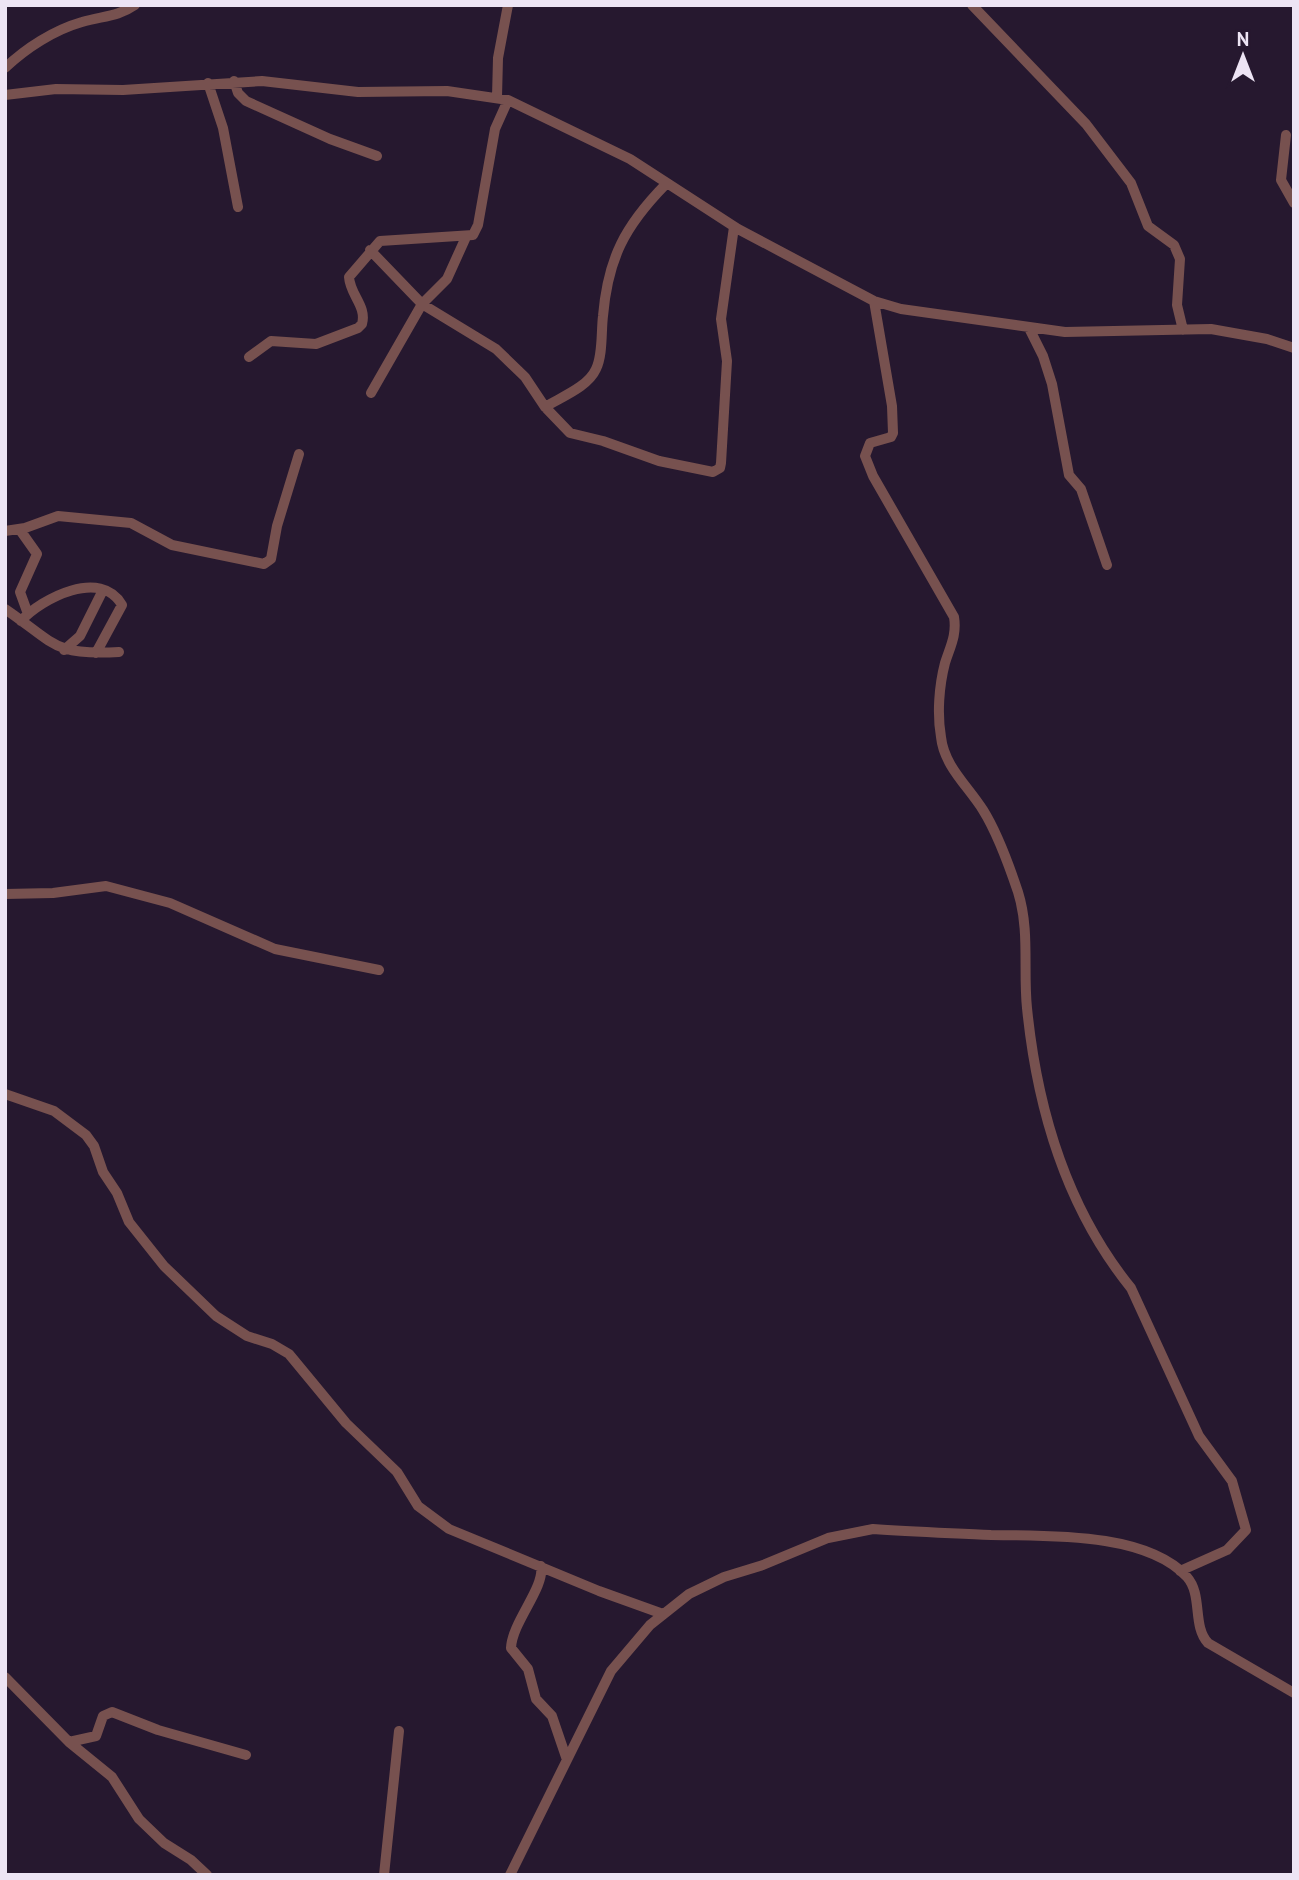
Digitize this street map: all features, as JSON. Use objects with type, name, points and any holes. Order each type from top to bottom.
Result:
[{"type":"street","points":[[5,68],[36,44],[69,27],[120,14],[135,5]]},
{"type":"street","points":[[249,357],[271,341],[316,344],[358,328],[362,324],[363,311],[350,287],[349,277],[370,250],[386,239],[473,235],[478,225],[502,99],[498,58],[508,5]]},
{"type":"street","points":[[972,5],[1086,124],[1131,183],[1148,226],[1174,245],[1180,259],[1177,305],[1183,330]]},
{"type":"street","points":[[234,81],[238,93],[246,102],[330,139],[377,156]]},
{"type":"street","points":[[5,95],[42,90],[123,90],[234,81],[275,82],[374,93],[447,91],[502,99],[630,159],[665,185],[734,227],[874,301],[925,314],[1029,328],[1065,332],[1183,330],[1238,333],[1294,348]]},
{"type":"street","points":[[208,83],[223,128],[238,207]]},
{"type":"street","points":[[1286,135],[1280,180],[1294,202]]},
{"type":"street","points":[[545,407],[582,385],[597,369],[606,281],[612,261],[637,215],[665,185]]},
{"type":"street","points":[[370,250],[422,304],[496,349],[525,377],[545,407],[570,433],[693,470],[713,472],[720,468],[727,361],[721,319],[734,227]]},
{"type":"street","points":[[371,393],[422,304],[447,279],[466,237]]},
{"type":"street","points":[[874,301],[892,406],[893,433],[891,437],[870,443],[865,456],[873,476],[954,617],[954,642],[945,664],[940,702],[943,748],[958,778],[984,812],[1020,900],[1029,1029],[1040,1087],[1063,1168],[1072,1195],[1131,1288],[1199,1436],[1233,1481],[1244,1513],[1246,1530],[1237,1541],[1227,1550],[1180,1571]]},
{"type":"street","points":[[1029,328],[1043,356],[1052,384],[1069,475],[1082,489],[1107,565]]},
{"type":"street","points":[[5,531],[20,530],[58,516],[131,523],[172,545],[264,564],[271,559],[277,526],[299,454]]},
{"type":"street","points":[[20,530],[37,554],[20,592],[24,617]]},
{"type":"street","points":[[24,617],[43,601],[58,595],[92,587],[103,590],[122,605],[96,653]]},
{"type":"street","points":[[64,650],[80,636],[103,590]]},
{"type":"street","points":[[5,609],[24,617],[41,637],[64,650],[119,652]]},
{"type":"street","points":[[5,894],[53,893],[106,886],[170,903],[275,949],[379,970]]},
{"type":"street","points":[[5,1094],[54,1111],[83,1133],[94,1146],[101,1169],[115,1189],[129,1222],[164,1266],[216,1316],[247,1336],[272,1344],[289,1354],[346,1423],[397,1472],[423,1510],[449,1529],[599,1591],[663,1614]]},
{"type":"street","points":[[510,1875],[611,1671],[638,1637],[689,1594],[724,1577],[763,1565],[828,1538],[873,1529],[1064,1535],[1128,1547],[1180,1571],[1190,1581],[1202,1632],[1208,1643],[1294,1693]]},
{"type":"street","points":[[541,1566],[541,1577],[513,1635],[510,1648],[528,1669],[536,1699],[552,1716],[564,1742],[567,1761]]},
{"type":"street","points":[[5,1677],[69,1742],[112,1777],[132,1811],[164,1843],[191,1860],[207,1875]]},
{"type":"street","points":[[69,1742],[96,1736],[103,1716],[112,1712],[158,1730],[246,1755]]},
{"type":"street","points":[[384,1875],[399,1731]]}]
